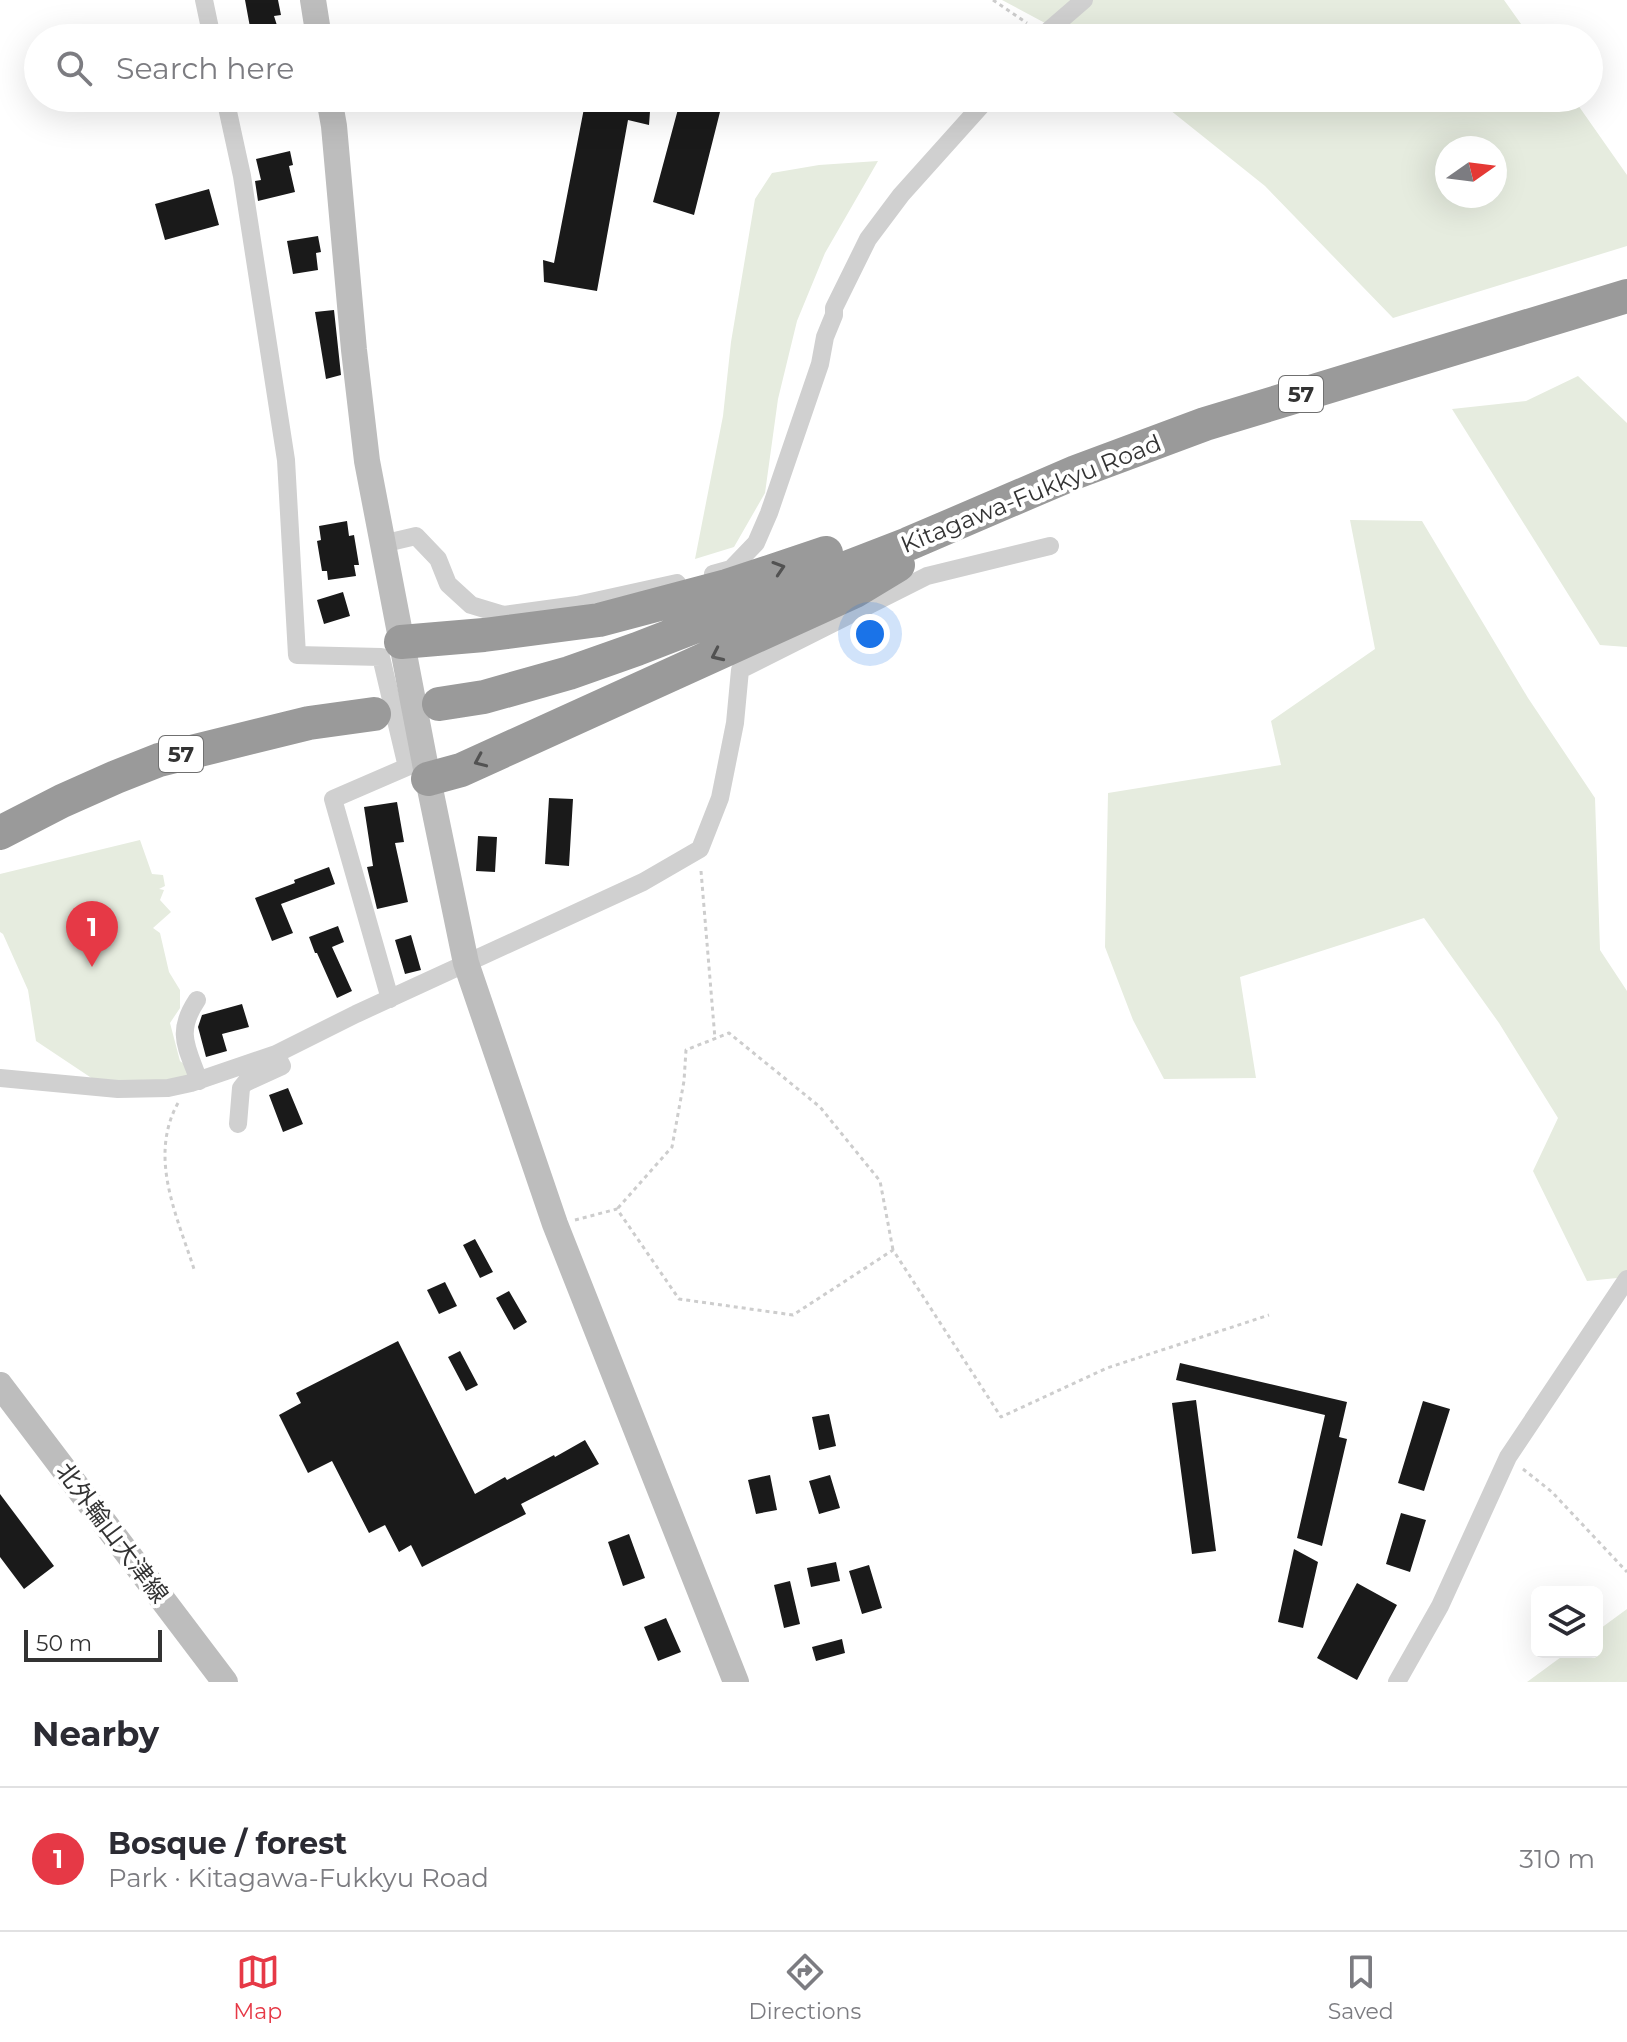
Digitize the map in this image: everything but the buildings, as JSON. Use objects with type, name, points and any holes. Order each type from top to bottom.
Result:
[{"type":"highway","name":"Kitagawa-Fukkyu Road","points":[[439,704],[484,697],[569,673],[637,649],[908,544],[1076,472],[1205,424],[1627,296]]},
{"type":"highway","points":[[401,642],[599,620],[727,586],[893,530],[983,512]]},
{"type":"highway","points":[[428,779],[461,770],[855,591],[983,512]]},
{"type":"highway","name":"57","points":[[0,833],[89,789],[159,760],[309,723],[374,714]]},
{"type":"street","points":[[204,0],[209,24]]},
{"type":"street","points":[[313,0],[317,24]]},
{"type":"street","points":[[1056,24],[1084,0]]},
{"type":"street","points":[[228,112],[242,176],[286,460],[297,655],[381,657],[407,767],[333,799],[390,999]]},
{"type":"street","points":[[332,112],[367,461],[466,963],[555,1224],[736,1682]]},
{"type":"street","points":[[382,544],[416,536],[438,559],[448,584],[471,605],[504,615],[577,605],[731,569],[756,543],[769,513],[820,364],[834,308],[868,239],[920,173],[975,112]]},
{"type":"street","points":[[0,1078],[118,1089],[168,1088],[195,1082],[276,1054],[643,882],[700,849],[720,798],[735,723],[740,670],[927,576],[1050,546]]},
{"type":"street","points":[[195,1082],[184,1025],[197,1000]]},
{"type":"street","points":[[238,1124],[241,1088],[245,1083],[282,1066],[276,1054]]},
{"type":"street","points":[[1397,1682],[1440,1606],[1508,1457],[1627,1279]]},
{"type":"street","name":"北外輪山大津線","points":[[0,1385],[225,1682]]},
{"type":"path","points":[[993,0],[1026,24]]},
{"type":"path","points":[[700,849],[715,1039]]},
{"type":"path","points":[[555,1224],[617,1209],[672,1147],[684,1081],[686,1050],[729,1033],[820,1107],[880,1181],[893,1250],[1001,1417],[1107,1368],[1269,1315]]},
{"type":"path","points":[[194,1269],[164,1169],[168,1128],[176,1108],[195,1082]]},
{"type":"path","points":[[617,1209],[679,1299],[793,1315],[893,1250]]},
{"type":"path","points":[[1508,1457],[1552,1492],[1627,1572]]},
{"type":"shaded area","points":[[1002,0],[1504,0],[1521,24],[1047,24]]},
{"type":"shaded area","points":[[1172,112],[1583,112],[1627,175],[1627,246],[1393,318],[1265,186]]},
{"type":"shaded area","points":[[878,161],[825,253],[797,321],[778,399],[765,493],[734,547],[695,559],[723,416],[731,342],[755,199],[772,173],[819,165]]},
{"type":"shaded area","points":[[1578,376],[1627,423],[1627,647],[1600,645],[1452,409],[1526,401]]},
{"type":"shaded area","points":[[1350,520],[1422,521],[1528,698],[1595,798],[1600,950],[1627,991],[1627,1277],[1587,1281],[1533,1171],[1558,1118],[1499,1023],[1424,918],[1240,977],[1256,1078],[1164,1079],[1133,1020],[1105,947],[1108,793],[1281,765],[1271,721],[1375,649]]},
{"type":"shaded area","points":[[140,840],[152,874],[163,875],[165,886],[159,889],[164,890],[160,900],[171,912],[153,928],[160,933],[169,972],[180,990],[180,1008],[170,1023],[180,1061],[208,1082],[99,1083],[36,1041],[28,990],[0,932],[0,874]]},
{"type":"shaded area","points":[[1627,1609],[1627,1682],[1527,1682],[1560,1658],[1603,1658],[1603,1627]]},
{"type":"place","name":"Bosque / forest","points":[[92,967]]}]
